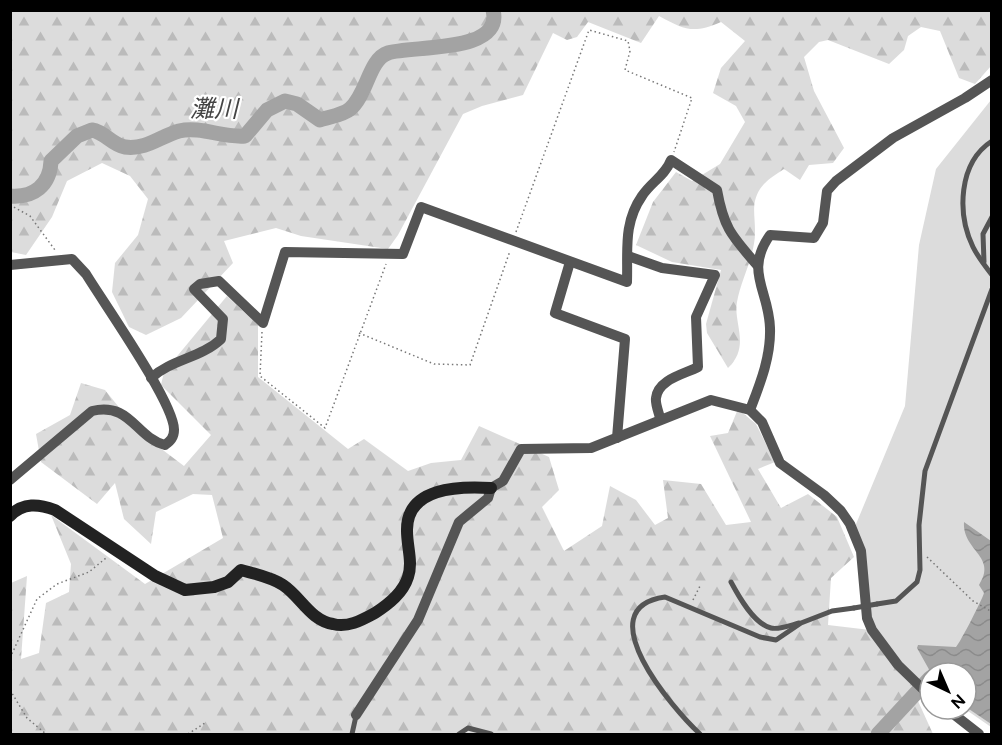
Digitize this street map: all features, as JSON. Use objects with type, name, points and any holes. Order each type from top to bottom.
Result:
[{"type":"street","points":[[750,410],[766,368],[770,328],[757,265],[759,250],[770,235],[814,238],[819,232],[827,190],[836,182],[893,138],[965,98],[992,80]]},
{"type":"street","points":[[151,378],[171,363],[211,349],[221,339],[223,319],[194,289],[200,284],[219,281],[263,323],[285,252],[403,254],[421,207],[627,282],[627,230],[630,217],[642,195],[667,171],[671,160],[717,190],[722,217],[729,234],[757,265]]},
{"type":"street","points":[[628,256],[662,268],[715,275],[696,317],[698,367],[670,380],[660,390],[656,398],[660,418]]},
{"type":"street","points":[[10,265],[72,259],[86,274],[159,389],[174,428],[173,438],[165,445],[155,443],[125,415],[106,408],[99,409],[82,416],[10,480]]},
{"type":"street","points":[[570,262],[555,313],[625,339],[617,438]]},
{"type":"street","points":[[10,516],[27,505],[41,505],[56,510],[169,584],[185,590],[214,587],[228,582],[241,570],[256,574],[284,586],[318,618],[330,624],[345,626],[381,609],[402,590],[410,562],[406,523],[409,513],[418,501],[428,495],[451,489],[491,488],[503,481],[520,449],[591,448],[660,418],[711,400],[750,410],[762,422],[780,464],[824,495],[841,511],[850,524],[861,551],[867,618],[872,630],[883,648],[918,685]]},
{"type":"street","points":[[356,715],[418,620],[459,522],[488,498],[491,488]]},
{"type":"street","points":[[962,721],[979,735]]},
{"type":"lane","points":[[992,141],[985,145],[965,176],[966,226],[972,246],[992,275]]},
{"type":"lane","points":[[984,264],[983,234],[992,217]]},
{"type":"lane","points":[[731,582],[743,605],[764,625],[773,629],[801,623],[832,611],[896,601],[917,582],[920,550],[919,525],[925,471],[992,289]]},
{"type":"lane","points":[[700,735],[668,697],[632,638],[632,620],[639,607],[649,599],[664,597],[760,637],[776,639],[801,623]]},
{"type":"lane","points":[[352,735],[356,715]]},
{"type":"lane","points":[[459,735],[468,728],[491,735]]},
{"type":"path","points":[[359,333],[434,363],[470,365],[513,242],[519,216],[589,30],[628,41],[630,51],[625,70],[692,98],[671,160]]},
{"type":"path","points":[[10,205],[30,216],[60,259]]},
{"type":"path","points":[[263,323],[260,375],[325,428],[389,255]]},
{"type":"path","points":[[10,658],[37,599],[57,584],[89,572],[117,550]]},
{"type":"path","points":[[920,550],[973,601],[992,612]]},
{"type":"path","points":[[690,607],[701,584]]},
{"type":"path","points":[[10,690],[27,718],[46,735]]},
{"type":"path","points":[[188,735],[205,723]]},
{"type":"green space","points":[[11,11],[991,11],[991,66],[975,84],[959,78],[940,31],[921,27],[908,36],[904,50],[889,64],[828,40],[819,42],[804,57],[814,91],[844,148],[833,163],[809,165],[800,180],[784,169],[765,183],[757,194],[754,204],[755,239],[736,310],[740,335],[739,351],[728,368],[707,333],[706,324],[721,270],[672,262],[636,245],[653,202],[676,172],[692,181],[720,164],[745,122],[736,106],[713,93],[721,68],[745,41],[721,22],[703,28],[689,29],[659,16],[641,43],[588,22],[577,37],[567,40],[553,33],[523,95],[482,106],[463,114],[398,235],[388,249],[301,236],[276,228],[224,241],[233,263],[181,318],[146,335],[129,327],[112,292],[115,263],[138,235],[148,199],[130,176],[102,163],[67,181],[52,217],[26,255],[11,252]]},
{"type":"green space","points":[[991,100],[991,727],[978,718],[978,661],[918,661],[918,677],[872,630],[854,529],[905,406],[919,245],[936,169]]},
{"type":"green space","points":[[227,296],[258,325],[258,377],[348,449],[364,439],[408,471],[431,463],[461,460],[479,426],[549,457],[559,490],[542,507],[564,551],[602,526],[610,486],[636,500],[655,525],[668,518],[663,480],[701,484],[726,525],[751,522],[710,436],[728,433],[738,409],[756,424],[775,462],[758,469],[781,508],[808,494],[837,517],[854,557],[831,578],[828,625],[887,632],[918,662],[918,685],[913,690],[918,701],[918,721],[927,721],[933,734],[11,734],[11,583],[27,576],[21,659],[39,653],[46,603],[69,592],[71,564],[51,515],[145,584],[223,538],[212,495],[193,494],[156,512],[151,544],[124,519],[115,483],[97,504],[41,462],[36,434],[70,415],[81,383],[105,390],[139,432],[184,466],[211,435],[161,385],[164,372]]},
{"type":"water","points":[[964,522],[991,541],[991,724],[978,715],[978,661],[924,661],[917,648],[918,645],[956,647],[984,593],[979,585],[984,575],[982,560],[965,532]]},
{"type":"waterway","name":"灘川","points":[[10,196],[26,195],[39,188],[48,177],[51,161],[77,136],[92,130],[101,133],[120,146],[133,147],[147,145],[172,133],[187,130],[245,136],[267,110],[285,101],[297,104],[320,120],[340,114],[356,103],[376,62],[382,57],[388,53],[471,41],[485,34],[493,24],[493,10]]},
{"type":"waterway","points":[[878,734],[918,691]]}]
